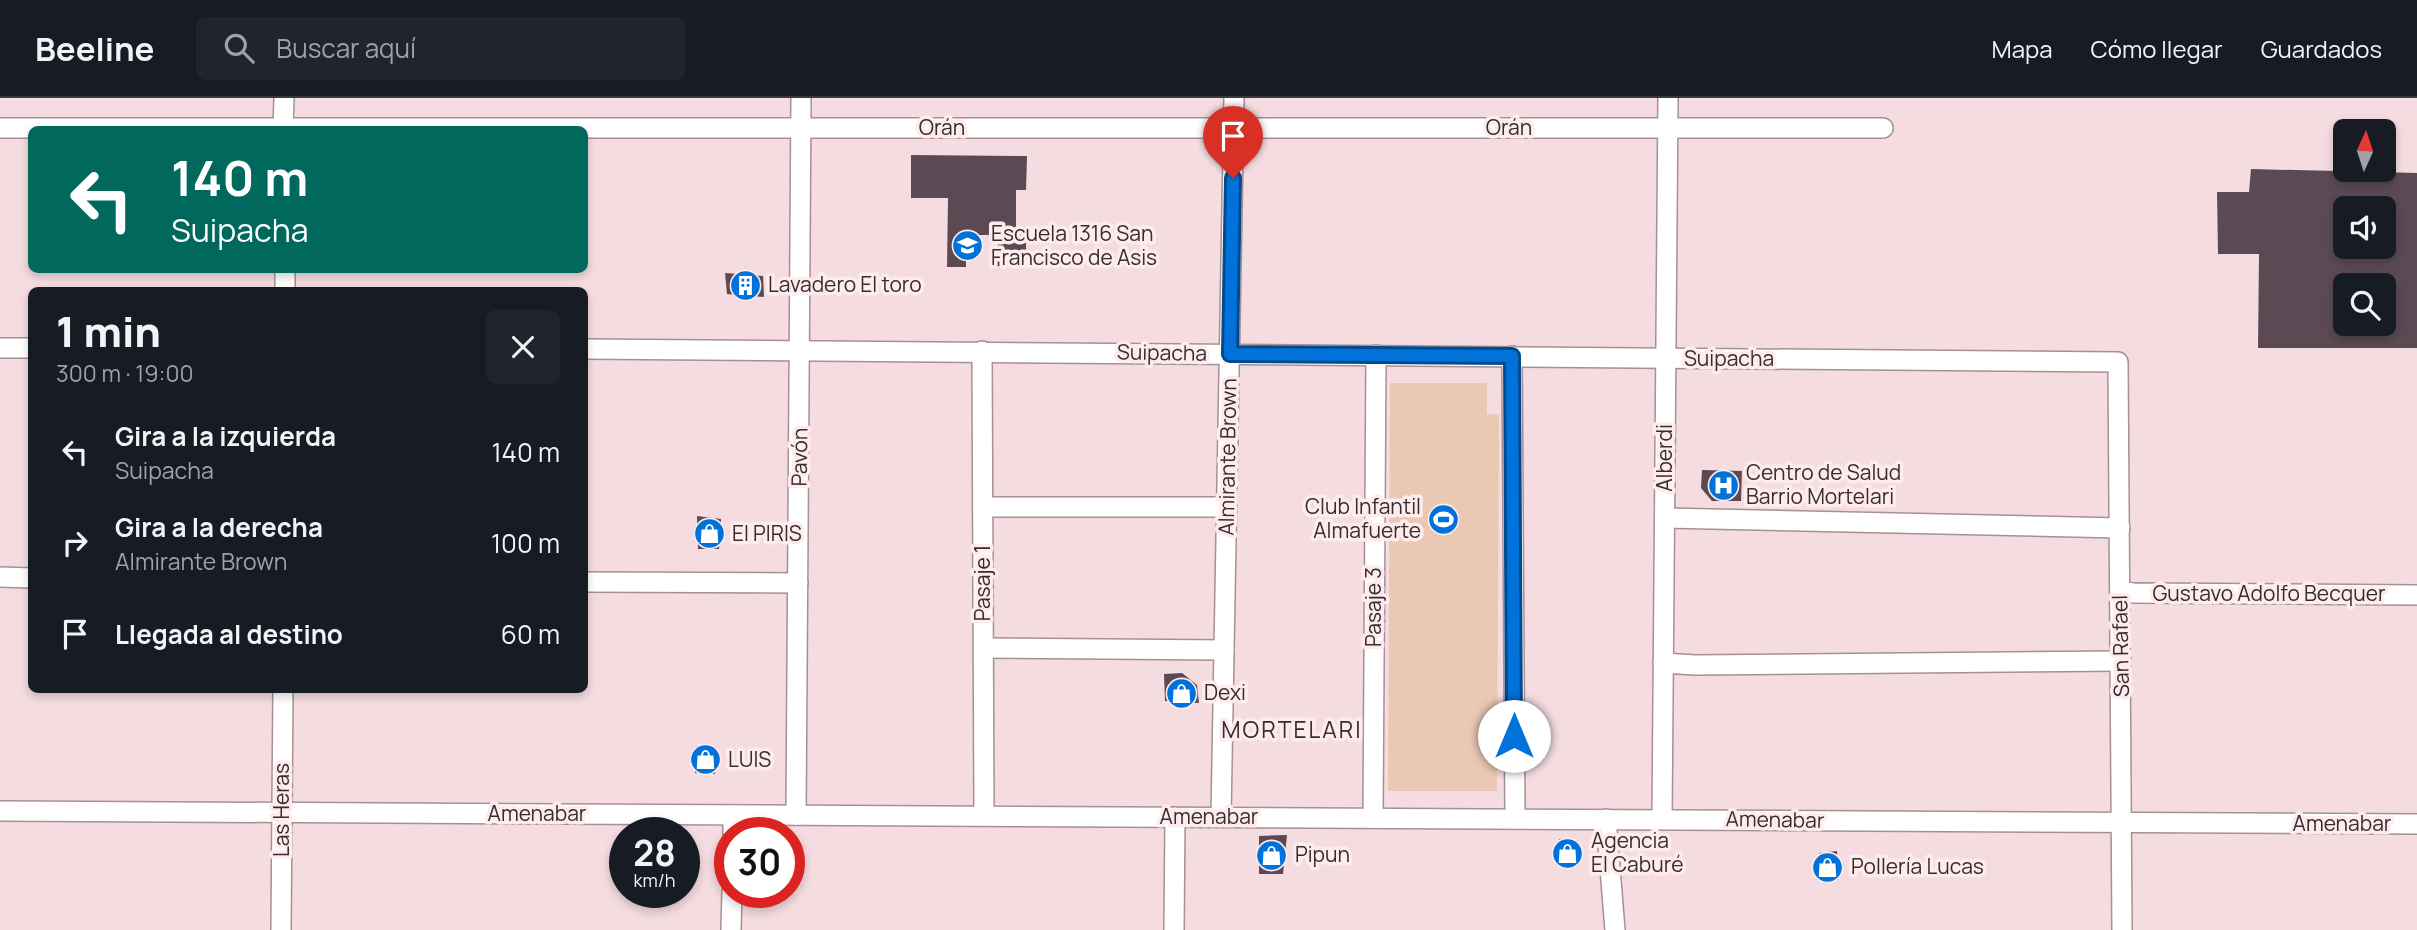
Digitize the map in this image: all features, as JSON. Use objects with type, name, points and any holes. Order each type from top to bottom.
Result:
[{"type":"street","points":[[283,126],[284,98]]},
{"type":"street","name":"Pavón","points":[[796,815],[802,98]]},
{"type":"street","name":"Almirante Brown","points":[[1221,817],[1234,98]]},
{"type":"street","name":"Alberdi","points":[[1662,819],[1668,98]]},
{"type":"street","name":"Orán","points":[[0,128],[28,128]]},
{"type":"street","name":"Orán","points":[[588,128],[1883,128]]},
{"type":"street","points":[[0,348],[28,348]]},
{"type":"street","name":"Suipacha","points":[[588,349],[2118,362]]},
{"type":"street","name":"Pasaje 1","points":[[982,351],[984,815]]},
{"type":"street","name":"Pasaje 3","points":[[1373,818],[1376,355]]},
{"type":"street","points":[[1512,356],[1515,818]]},
{"type":"street","name":"San Rafael","points":[[2118,362],[2122,930]]},
{"type":"street","points":[[983,507],[1227,507]]},
{"type":"street","points":[[1665,518],[2120,528]]},
{"type":"street","points":[[0,578],[28,578]]},
{"type":"street","points":[[588,582],[798,583]]},
{"type":"street","name":"Gustavo Adolfo Becquer","points":[[2120,591],[2417,595]]},
{"type":"street","points":[[984,648],[1224,650]]},
{"type":"street","points":[[1663,663],[1695,665],[2121,661]]},
{"type":"street","name":"Las Heras","points":[[281,930],[283,693]]},
{"type":"street","name":"Amenabar","points":[[0,811],[282,813],[714,824]]},
{"type":"street","name":"Amenabar","points":[[782,817],[984,815],[2417,824]]},
{"type":"street","points":[[1174,930],[1175,817]]},
{"type":"street","points":[[1606,819],[1615,930]]},
{"type":"street","points":[[731,930],[732,908]]},
{"type":"shaded area","points":[[1390,383],[1487,383],[1487,414],[1499,415],[1497,791],[1388,791]]},
{"type":"building","points":[[911,155],[1027,156],[1026,190],[1016,190],[1016,226],[1026,226],[1026,267],[997,266],[998,235],[966,235],[966,267],[947,267],[948,198],[911,198]]},
{"type":"building","points":[[2251,169],[2333,171],[2333,182],[2396,182],[2396,172],[2417,173],[2417,348],[2258,348],[2259,254],[2218,254],[2217,192],[2249,192]]},
{"type":"building","name":"Lavadero El toro","points":[[725,273],[763,276],[764,297],[727,294]]},
{"type":"building","points":[[1702,470],[1742,471],[1741,501],[1712,501],[1701,488]]},
{"type":"building","name":"El PIRIS","points":[[697,516],[721,519],[719,549],[698,549]]},
{"type":"building","name":"Dexi","points":[[1182,673],[1197,685],[1199,703],[1165,701],[1164,674]]},
{"type":"building","name":"LUIS","points":[[696,746],[716,747],[715,774],[695,773]]},
{"type":"building","name":"Pipun","points":[[1287,835],[1283,874],[1259,874],[1259,836]]},
{"type":"building","name":"Agencia El Caburé","points":[[1559,839],[1578,841],[1577,865],[1559,864]]},
{"type":"building","name":"Pollería Lucas","points":[[1837,851],[1838,880],[1820,881],[1819,853]]},
{"type":"place","name":"Escuela 1316 San Francisco de Asis","points":[[968,246]]},
{"type":"place","name":"Lavadero El toro","points":[[745,285]]},
{"type":"place","name":"Centro de Salud Barrio Mortelari","points":[[1723,485]]},
{"type":"place","name":"Club Infantil Almafuerte","points":[[1444,519]]},
{"type":"place","name":"El PIRIS","points":[[709,534]]},
{"type":"place","name":"Dexi","points":[[1181,693]]},
{"type":"place","name":"LUIS","points":[[705,760]]},
{"type":"place","name":"Agencia El Caburé","points":[[1568,853]]},
{"type":"place","name":"Pipun","points":[[1272,855]]},
{"type":"place","name":"Pollería Lucas","points":[[1828,867]]},
{"type":"district","name":"MORTELARI","points":[[1292,730]]},
{"type":"route","points":[[1233,178],[1230,354],[1512,356],[1514,736]]}]
